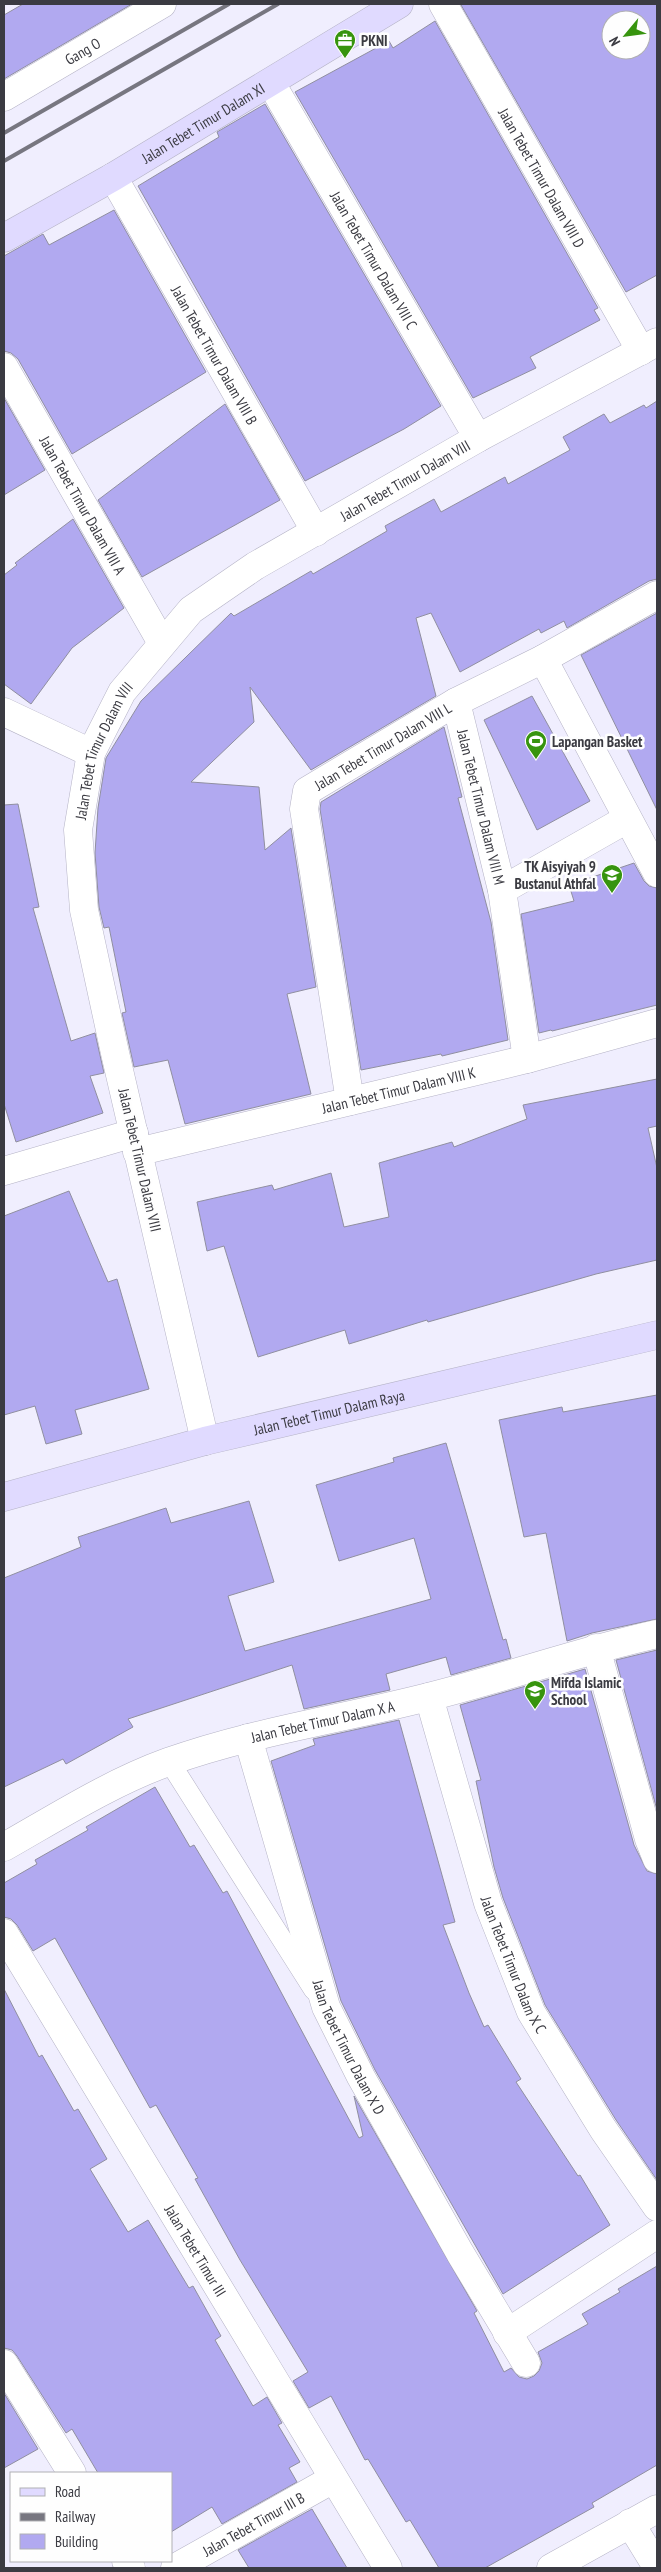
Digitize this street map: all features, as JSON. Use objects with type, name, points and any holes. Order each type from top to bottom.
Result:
[{"type":"street","name":"Jalan Tebet Timur Dalam XI","points":[[4,238],[113,177],[399,4]]},
{"type":"street","name":"Jalan Tebet Timur Dalam VIII D","points":[[443,4],[649,346]]},
{"type":"street","name":"Gang O","points":[[4,97],[127,26],[147,7]]},
{"type":"street","name":"Jalan Tebet Timur Dalam VIII C","points":[[271,83],[478,438]]},
{"type":"street","name":"Jalan Tebet Timur Dalam VIII B","points":[[113,177],[316,532]]},
{"type":"street","name":"Jalan Tebet Timur Dalam VIII","points":[[205,1441],[84,910],[78,830],[92,752],[122,692],[191,610],[256,566],[478,438],[649,346]]},
{"type":"street","name":"Jalan Tebet Timur Dalam VIII A","points":[[4,367],[162,643]]},
{"type":"street","name":"Jalan Tebet Timur Dalam VIII L","points":[[350,1100],[304,809],[304,798],[311,786],[456,702],[543,659],[657,595]]},
{"type":"street","points":[[543,659],[657,873]]},
{"type":"street","name":"Jalan Tebet Timur Dalam VIII M","points":[[456,702],[502,890],[527,1059]]},
{"type":"street","points":[[4,712],[92,752]]},
{"type":"street","points":[[502,890],[627,819]]},
{"type":"street","name":"Jalan Tebet Timur Dalam VIII K","points":[[4,1171],[136,1142],[350,1100],[527,1059],[657,1023]]},
{"type":"street","name":"Jalan Tebet Timur Dalam Raya","points":[[4,1497],[205,1441],[657,1335]]},
{"type":"street","name":"Jalan Tebet Timur Dalam X A","points":[[4,1847],[133,1776],[169,1762],[248,1738],[429,1697],[596,1648],[657,1634]]},
{"type":"street","points":[[596,1648],[649,1839],[657,1860]]},
{"type":"street","name":"Jalan Tebet Timur Dalam X C","points":[[429,1697],[488,1903],[531,2012],[603,2129],[657,2207]]},
{"type":"street","name":"Jalan Tebet Timur Dalam X D","points":[[248,1738],[326,2007],[371,2094],[526,2363]]},
{"type":"street","name":"Jalan Tebet Timur III","points":[[4,1933],[388,2568]]},
{"type":"street","points":[[507,2333],[657,2234]]},
{"type":"street","points":[[4,2364],[71,2472]]},
{"type":"street","name":"Jalan Tebet Timur III B","points":[[175,2568],[333,2479]]},
{"type":"street","points":[[550,2568],[657,2508]]},
{"type":"street","points":[[630,2523],[657,2567]]},
{"type":"lane","points":[[169,1762],[326,2007]]},
{"type":"building","points":[[23,4],[132,4],[4,79],[4,15]]},
{"type":"building","points":[[657,4],[657,275],[626,292],[461,5]]},
{"type":"building","points":[[435,21],[598,308],[594,310],[600,320],[530,357],[536,368],[473,398],[295,92],[389,41],[393,48]]},
{"type":"building","points":[[265,104],[441,406],[404,429],[305,481],[138,186],[219,137],[217,132]]},
{"type":"building","points":[[114,210],[206,372],[72,454],[18,359],[11,353],[4,351],[4,256],[43,234],[49,245]]},
{"type":"building","points":[[4,398],[45,470],[4,495]]},
{"type":"building","points":[[657,401],[657,579],[649,581],[567,628],[564,621],[541,633],[539,629],[460,672],[431,613],[416,618],[436,696],[311,770],[250,687],[254,722],[191,782],[259,787],[265,850],[291,828],[316,987],[287,994],[311,1094],[185,1124],[168,1060],[134,1067],[122,1013],[126,1012],[109,927],[104,928],[99,907],[95,853],[98,808],[106,758],[141,701],[231,613],[234,616],[311,571],[313,574],[387,531],[385,526],[434,499],[441,512],[505,477],[508,484],[570,450],[563,437],[604,414],[610,423],[644,405],[646,408]]},
{"type":"building","points":[[225,404],[280,500],[142,577],[98,500]]},
{"type":"building","points":[[73,519],[124,608],[72,648],[31,704],[4,684],[4,575],[17,565],[15,563]]},
{"type":"building","points":[[657,613],[657,810],[581,655]]},
{"type":"building","name":"Lapangan Basket","points":[[532,696],[590,801],[537,830],[484,720]]},
{"type":"building","points":[[444,727],[462,797],[458,798],[491,922],[508,1040],[442,1056],[441,1054],[361,1070],[320,809],[321,802]]},
{"type":"building","points":[[18,804],[39,907],[33,908],[71,1041],[95,1033],[104,1073],[90,1076],[103,1113],[16,1142],[4,1104],[4,805]]},
{"type":"building","points":[[634,863],[644,881],[649,886],[657,888],[657,1005],[539,1033],[521,914],[574,901],[569,885]]},
{"type":"building","points":[[657,1079],[657,1126],[648,1128],[657,1168],[657,1260],[596,1274],[428,1322],[427,1320],[349,1344],[345,1330],[258,1357],[224,1246],[207,1251],[197,1202],[272,1185],[274,1190],[331,1173],[344,1227],[389,1217],[379,1163],[452,1142],[454,1147],[527,1119],[523,1105]]},
{"type":"building","points":[[69,1191],[108,1282],[117,1279],[149,1389],[75,1410],[82,1434],[46,1444],[35,1406],[4,1415],[4,1216]]},
{"type":"building","points":[[657,1395],[657,1619],[592,1633],[567,1641],[546,1533],[524,1537],[499,1420],[562,1407],[563,1412]]},
{"type":"building","points":[[446,1443],[503,1640],[506,1639],[511,1658],[451,1675],[446,1657],[386,1674],[390,1690],[304,1709],[292,1665],[128,1719],[133,1727],[66,1764],[63,1759],[4,1787],[4,1578],[81,1547],[78,1537],[166,1508],[171,1523],[249,1501],[274,1582],[228,1596],[245,1651],[431,1599],[414,1538],[339,1561],[316,1485],[394,1462],[393,1458]]},
{"type":"building","points":[[657,1650],[657,1810],[616,1660]]},
{"type":"building","points":[[585,1669],[634,1845],[647,1871],[657,1874],[657,2180],[616,2120],[545,2005],[503,1898],[494,1867],[476,1781],[481,1780],[460,1705]]},
{"type":"building","points":[[399,1720],[455,1922],[443,1925],[469,1993],[484,2027],[488,2025],[521,2079],[516,2082],[578,2176],[580,2175],[610,2225],[503,2294],[375,2070],[341,2001],[271,1761],[315,1745],[313,1739]]},
{"type":"building","points":[[155,1787],[190,1847],[194,1845],[223,1893],[227,1891],[359,2138],[363,2136],[354,2096],[477,2311],[474,2313],[504,2372],[511,2368],[519,2377],[527,2379],[534,2376],[539,2371],[542,2363],[538,2352],[588,2324],[582,2314],[620,2292],[618,2289],[657,2266],[657,2465],[592,2503],[594,2507],[485,2568],[439,2568],[410,2520],[406,2522],[368,2459],[365,2460],[331,2396],[309,2408],[293,2381],[308,2372],[240,2260],[195,2179],[198,2178],[156,2105],[150,2108],[55,1938],[33,1951],[17,1925],[11,1919],[4,1917],[4,1883],[37,1864],[35,1860],[88,1830],[86,1827]]},
{"type":"building","points":[[4,1989],[39,2057],[42,2055],[74,2111],[78,2109],[107,2159],[90,2169],[128,2232],[148,2220],[189,2288],[193,2286],[221,2336],[215,2340],[253,2406],[267,2397],[282,2423],[278,2425],[300,2462],[289,2468],[297,2482],[222,2524],[212,2507],[172,2531],[172,2472],[97,2472],[72,2429],[66,2433],[17,2356],[12,2350],[4,2348]]},
{"type":"building","points":[[4,2393],[38,2449],[4,2468]]},
{"type":"building","points":[[312,2509],[347,2568],[249,2568],[238,2550]]},
{"type":"railway","points":[[4,133],[229,4]]},
{"type":"railway","points":[[4,161],[278,4]]},
{"type":"place","name":"PKNI","points":[[345,59]]},
{"type":"place","name":"Lapangan Basket","points":[[536,760]]},
{"type":"place","name":"TK Aisyiyah 9 Bustanul Athfal","points":[[612,894]]},
{"type":"place","name":"Mifda Islamic School","points":[[535,1710]]}]
